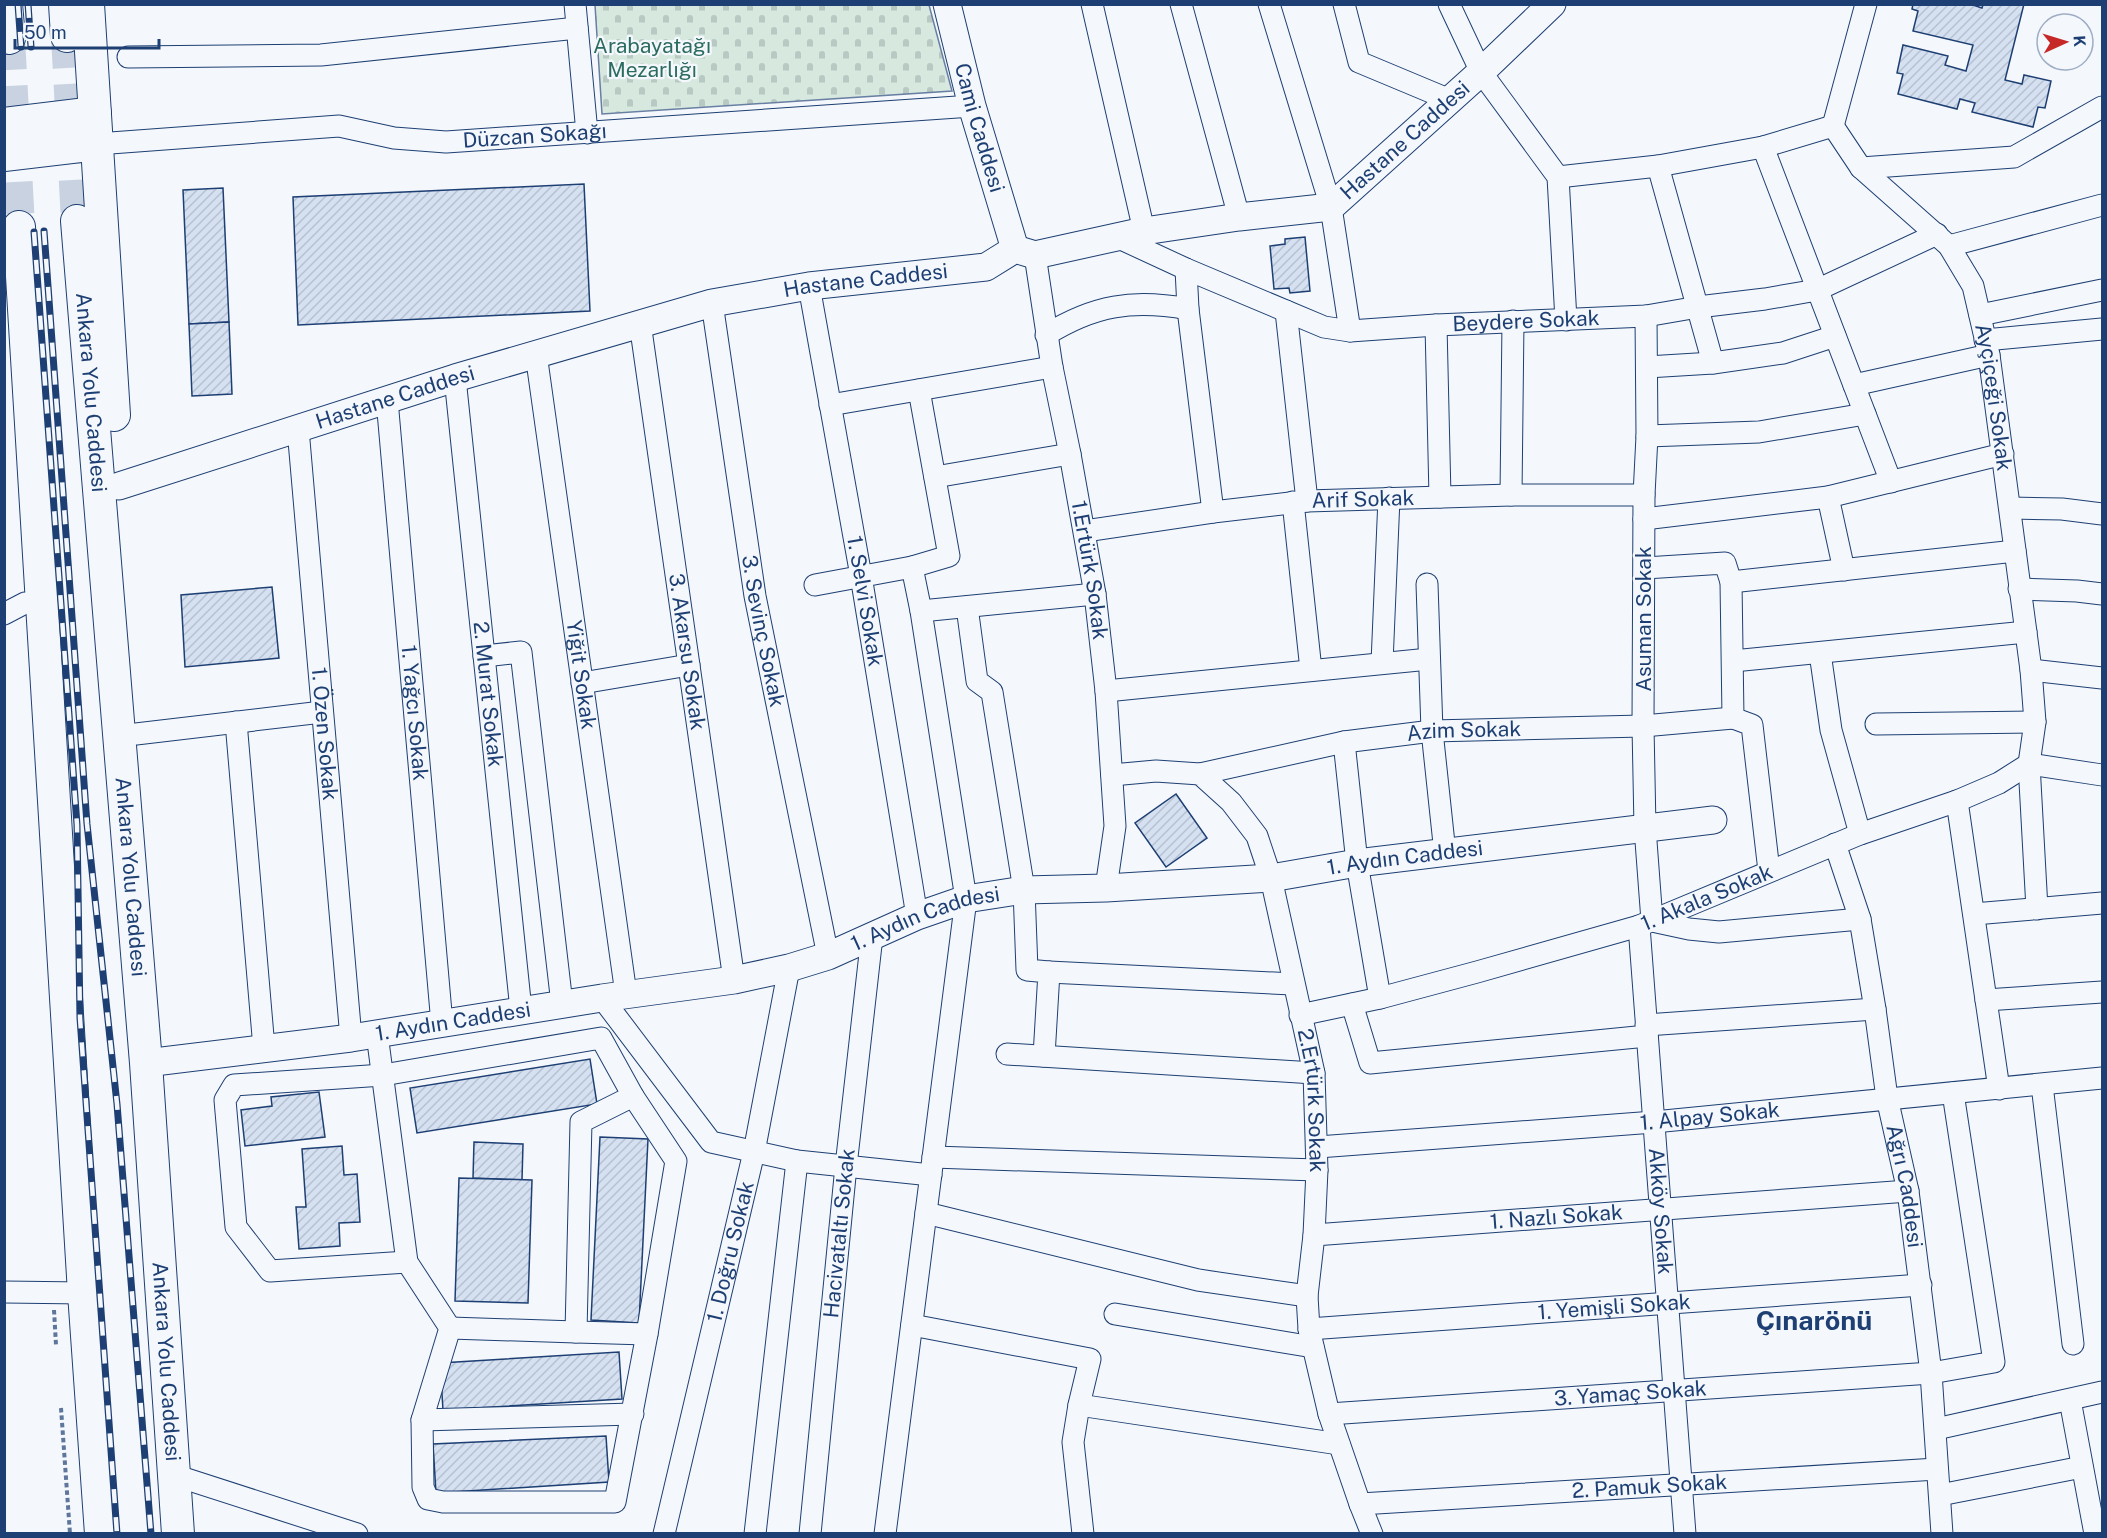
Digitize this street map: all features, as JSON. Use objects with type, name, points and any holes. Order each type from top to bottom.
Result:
[{"type":"highway","points":[[6,4],[9,38]]},
{"type":"highway","points":[[65,4],[67,36]]},
{"type":"highway","points":[[88,4],[143,861],[146,1063]]},
{"type":"highway","points":[[4,124],[95,113]]},
{"type":"highway","points":[[4,155],[97,144]]},
{"type":"highway","name":"Ankara Yolu Caddesi","points":[[77,221],[146,1063],[178,1533]]},
{"type":"highway","points":[[19,227],[84,1293],[101,1533]]},
{"type":"highway","points":[[4,317],[15,609],[37,867],[71,1083]]},
{"type":"main road","name":"Cami Caddesi","points":[[946,4],[972,106],[1025,252]]},
{"type":"main road","name":"Hastane Caddesi","points":[[119,486],[455,378],[712,303],[809,286],[986,267],[1025,252],[1239,217],[1331,207],[1481,72],[1547,6]]},
{"type":"main road","name":"1. Aydın Caddesi","points":[[146,1063],[364,1036],[521,1010],[734,980],[789,968],[828,956],[917,916],[966,899],[1024,890],[1106,888],[1271,878],[1357,863],[1713,820]]},
{"type":"street","points":[[575,4],[587,133]]},
{"type":"street","points":[[1092,4],[1132,235]]},
{"type":"street","points":[[1181,4],[1239,217]]},
{"type":"street","points":[[1269,4],[1331,207],[1350,331]]},
{"type":"street","points":[[1344,4],[1359,62],[1450,100]]},
{"type":"street","points":[[1449,4],[1481,72],[1558,177],[1566,320]]},
{"type":"street","points":[[1558,177],[1658,166],[1763,147],[1833,126],[1866,4]]},
{"type":"street","points":[[128,57],[321,55],[577,28]]},
{"type":"street","name":"Düzcan Sokağı","points":[[97,144],[339,126],[394,138],[446,142],[972,106]]},
{"type":"street","points":[[1861,168],[2014,157],[2103,107]]},
{"type":"street","name":"Ayçiçeği Sokak","points":[[1833,126],[1861,168],[1943,240],[1973,286],[1987,347],[2031,670],[2035,722],[2029,764],[2037,909]]},
{"type":"street","points":[[1763,147],[1891,482]]},
{"type":"street","points":[[1658,166],[1713,363]]},
{"type":"street","name":"Beydere Sokak","points":[[1132,235],[1186,269],[1324,327],[1350,331],[1436,324],[1646,316],[1765,299],[1817,290],[1943,240],[2103,205]]},
{"type":"street","name":"1.Ertürk Sokak","points":[[1025,252],[1046,335],[1085,531],[1095,594],[1106,692],[1114,826],[1106,888]]},
{"type":"street","points":[[1186,269],[1188,309],[1213,512]]},
{"type":"street","name":"1. Selvi Sokak","points":[[809,286],[861,576],[917,916]]},
{"type":"street","points":[[1980,315],[2103,290]]},
{"type":"street","name":"3. Sevinç Sokak","points":[[712,303],[756,596],[828,956]]},
{"type":"street","points":[[1046,335],[1069,321],[1093,311],[1119,305],[1145,303],[1188,309]]},
{"type":"street","points":[[1286,311],[1311,670]]},
{"type":"street","name":"Asuman Sokak","points":[[1646,316],[1647,436],[1644,495],[1643,726],[1646,923]]},
{"type":"street","points":[[1511,495],[1513,321]]},
{"type":"street","name":"3. Akarsu Sokak","points":[[640,323],[734,980]]},
{"type":"street","points":[[1436,324],[1440,497]]},
{"type":"street","points":[[1854,385],[1987,347],[2103,329]]},
{"type":"street","points":[[1647,367],[1713,363],[1783,353],[1835,336]]},
{"type":"street","name":"Yiğit Sokak","points":[[536,354],[582,683],[614,996]]},
{"type":"street","points":[[830,405],[1052,367]]},
{"type":"street","name":"2. Murat Sokak","points":[[455,378],[521,1010]]},
{"type":"street","points":[[815,585],[912,567],[949,556],[919,390]]},
{"type":"street","name":"1. Yağcı Sokak","points":[[387,400],[442,1024]]},
{"type":"street","points":[[1647,436],[1759,432],[1865,414]]},
{"type":"street","name":"1. Özen Sokak","points":[[298,429],[322,711],[364,1036],[383,1075],[407,1262]]},
{"type":"street","points":[[935,477],[1070,454]]},
{"type":"street","points":[[1644,519],[1828,497],[2002,454]]},
{"type":"street","name":"Arif Sokak","points":[[1085,531],[1300,501],[1511,495],[1644,495]]},
{"type":"street","points":[[1828,497],[1844,570]]},
{"type":"street","points":[[1382,663],[1389,498]]},
{"type":"street","points":[[2010,508],[2062,509],[2103,514]]},
{"type":"street","points":[[1731,582],[2015,551]]},
{"type":"street","points":[[1645,568],[1725,563],[1731,582],[1733,718],[1752,725],[1769,871]]},
{"type":"street","points":[[885,1533],[966,899],[921,611],[912,567]]},
{"type":"street","points":[[1427,584],[1432,731],[1446,853]]},
{"type":"street","points":[[2019,589],[2103,594]]},
{"type":"street","points":[[921,611],[1095,594]]},
{"type":"street","points":[[967,607],[977,681],[992,692],[1024,890],[1027,970],[1293,984]]},
{"type":"street","points":[[1733,662],[2026,632]]},
{"type":"street","points":[[484,656],[521,652],[562,1004]]},
{"type":"street","points":[[1820,653],[1831,730],[1860,834]]},
{"type":"street","points":[[1106,692],[1429,660]]},
{"type":"street","points":[[582,683],[689,665]]},
{"type":"street","points":[[2031,670],[2103,678]]},
{"type":"street","points":[[136,734],[322,711]]},
{"type":"street","name":"Azim Sokak","points":[[1200,774],[1344,742],[1432,731],[1643,726],[1733,718]]},
{"type":"street","points":[[236,722],[264,1048]]},
{"type":"street","points":[[1876,724],[2035,722]]},
{"type":"street","points":[[1344,742],[1357,863],[1380,998]]},
{"type":"street","points":[[2029,764],[2103,775]]},
{"type":"street","name":"1. Akala Sokak","points":[[1300,1015],[1380,998],[1646,923],[1860,834],[1957,801],[1999,783],[2029,764]]},
{"type":"street","points":[[1112,775],[1156,771],[1200,774]]},
{"type":"street","name":"2.Ertürk Sokak","points":[[1200,774],[1231,802],[1257,836],[1271,878],[1314,1073],[1318,1147],[1314,1235],[1307,1296],[1311,1338],[1329,1414],[1372,1533]]},
{"type":"street","points":[[1957,801],[1999,1089]]},
{"type":"street","name":"Ağrı Caddesi","points":[[1835,844],[1860,919],[1887,1098],[1908,1191],[1931,1373],[1942,1533]]},
{"type":"street","points":[[1974,914],[2103,903]]},
{"type":"street","points":[[1646,923],[1719,932],[1860,919]]},
{"type":"street","name":"Akköy Sokak","points":[[1646,923],[1647,1030],[1685,1533]]},
{"type":"street","name":"Hacivataltı Sokak","points":[[810,1533],[846,1166],[872,936]]},
{"type":"street","name":"1. Doğru Sokak","points":[[664,1533],[754,1152],[789,968]]},
{"type":"street","points":[[1044,1056],[1049,972]]},
{"type":"street","points":[[1986,1000],[2103,992]]},
{"type":"street","points":[[614,996],[711,1142],[797,1161],[846,1166],[1317,1170]]},
{"type":"street","points":[[1352,1004],[1370,1063],[1647,1030],[1875,1009]]},
{"type":"street","points":[[601,1038],[633,1096],[676,1161],[633,1414],[615,1502],[443,1502],[428,1499],[423,1487],[422,1420],[450,1328],[407,1262],[270,1271],[236,1227],[225,1100],[234,1085],[383,1075],[601,1038]]},
{"type":"street","points":[[1007,1054],[1314,1073]]},
{"type":"street","name":"1. Alpay Sokak","points":[[1318,1147],[1654,1122],[2103,1078]]},
{"type":"street","points":[[2042,1085],[2073,1344]]},
{"type":"street","name":"3. Yamaç Sokak","points":[[1329,1414],[1931,1373],[1994,1362],[1953,1093]]},
{"type":"street","points":[[576,1332],[581,1122],[633,1096]]},
{"type":"street","points":[[754,1533],[797,1161]]},
{"type":"street","name":"1. Nazlı Sokak","points":[[1314,1235],[1908,1191]]},
{"type":"street","points":[[926,1213],[1198,1280],[1307,1296]]},
{"type":"street","name":"1. Yemişli Sokak","points":[[1114,1314],[1311,1338],[1667,1303],[1921,1285]]},
{"type":"street","points":[[4,1292],[84,1293]]},
{"type":"street","points":[[912,1325],[1090,1359],[1073,1442],[1083,1533]]},
{"type":"street","points":[[450,1328],[647,1334]]},
{"type":"street","points":[[1936,1429],[2103,1392]]},
{"type":"street","points":[[2070,1400],[2095,1533]]},
{"type":"street","points":[[1079,1405],[1339,1444]]},
{"type":"street","points":[[422,1420],[633,1414]]},
{"type":"street","points":[[1940,1495],[2082,1467]]},
{"type":"street","name":"2. Pamuk Sokak","points":[[1360,1504],[1937,1469]]},
{"type":"street","points":[[174,1474],[357,1533]]},
{"type":"path","points":[[54,1311],[56,1345]]},
{"type":"path","points":[[61,1408],[70,1533]]},
{"type":"green space","name":"Arabayatağı Mezarlığı","points":[[595,5],[929,5],[952,91],[602,114]]},
{"type":"building","points":[[1913,4],[1970,4],[1982,8],[1983,4],[2024,4],[2005,80],[2022,84],[2024,75],[2051,81],[2045,108],[2038,107],[2033,127],[1972,112],[1975,103],[1960,99],[1957,109],[1898,94],[1903,74],[1897,73],[1903,45],[1948,56],[1945,65],[1966,71],[1973,45],[1913,31],[1918,11],[1912,9]]},
{"type":"building","points":[[584,184],[590,311],[298,325],[293,197]]},
{"type":"building","points":[[223,188],[229,322],[189,324],[183,190]]},
{"type":"building","points":[[1305,237],[1310,291],[1290,293],[1289,288],[1274,289],[1270,246],[1285,244],[1285,239]]},
{"type":"building","points":[[229,322],[232,394],[192,396],[189,324]]},
{"type":"building","points":[[272,587],[279,658],[185,667],[181,595]]},
{"type":"building","points":[[1176,794],[1207,838],[1166,867],[1135,823]]},
{"type":"building","points":[[590,1059],[597,1104],[417,1133],[410,1088]]},
{"type":"building","points":[[319,1092],[325,1137],[245,1146],[241,1110],[272,1106],[271,1097]]},
{"type":"building","points":[[600,1137],[648,1139],[639,1323],[591,1320]]},
{"type":"building","points":[[474,1142],[523,1144],[522,1180],[473,1178]]},
{"type":"building","points":[[342,1146],[344,1175],[357,1174],[360,1222],[339,1223],[340,1246],[299,1249],[296,1207],[306,1207],[302,1149]]},
{"type":"building","points":[[459,1178],[532,1180],[528,1303],[455,1301]]},
{"type":"building","points":[[619,1352],[622,1399],[443,1410],[440,1363]]},
{"type":"building","points":[[606,1436],[609,1482],[436,1493],[433,1444]]},
{"type":"tunnel","points":[[67,36],[77,221]]},
{"type":"tunnel","points":[[9,38],[19,227]]},
{"type":"railway","points":[[18,4],[21,47]]},
{"type":"railway","points":[[28,4],[31,47]]},
{"type":"railway","points":[[44,231],[87,824],[117,1104],[151,1534]]},
{"type":"railway","points":[[34,232],[77,825],[80,1018],[117,1534]]},
{"type":"district","name":"Çınarönü","points":[[1814,1321]]}]
